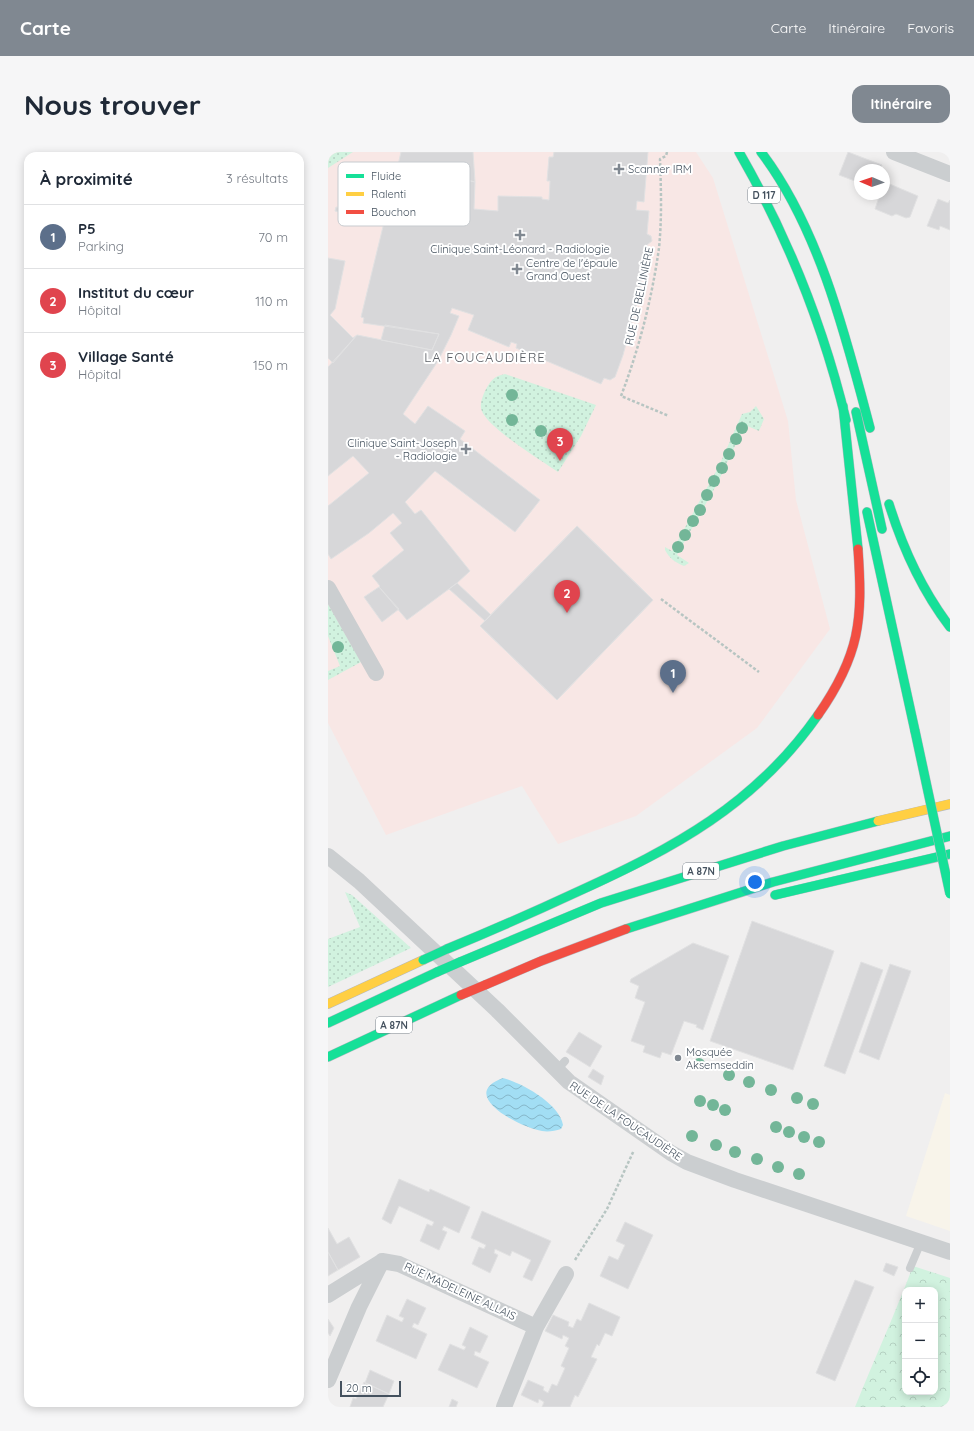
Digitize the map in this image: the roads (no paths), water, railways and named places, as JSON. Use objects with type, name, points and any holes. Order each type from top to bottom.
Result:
[{"type":"highway","name":"D 117","points":[[739,152],[786,239],[805,284],[843,406]]},
{"type":"highway","name":"D 117","points":[[752,152],[767,178]]},
{"type":"highway","points":[[761,152],[769,161],[816,254],[852,357],[872,436]]},
{"type":"highway","points":[[837,342],[852,398],[885,542]]},
{"type":"highway","points":[[843,406],[861,485]]},
{"type":"highway","points":[[328,1004],[447,949],[610,878],[681,841],[729,808],[764,779],[779,763],[823,709],[835,690],[851,656],[859,623],[858,548],[843,406]]},
{"type":"highway","points":[[886,495],[896,526],[920,584],[929,600],[950,627]]},
{"type":"highway","points":[[864,500],[950,894]]},
{"type":"highway","points":[[942,796],[949,828]]},
{"type":"highway","name":"A 87N","points":[[328,1023],[437,972],[608,900],[783,846],[915,811],[950,804]]},
{"type":"highway","name":"A 87N","points":[[328,1057],[461,995],[545,958],[638,925],[790,876],[949,828]]},
{"type":"highway","points":[[769,896],[950,854]]},
{"type":"highway","points":[[638,925],[746,901]]},
{"type":"street","points":[[894,152],[950,174]]},
{"type":"street","points":[[328,588],[376,673]]},
{"type":"street","name":"RUE DE LA FOUCAUDIÈRE","points":[[328,856],[359,881],[497,1010],[561,1066],[577,1089],[687,1162],[735,1180],[950,1252]]},
{"type":"street","points":[[328,1295],[382,1261]]},
{"type":"street","points":[[328,1380],[358,1308],[382,1261]]},
{"type":"street","name":"RUE MADELEINE ALLAIS","points":[[382,1261],[399,1264],[536,1327]]},
{"type":"street","points":[[504,1407],[536,1327],[566,1274]]},
{"type":"lane","points":[[910,1268],[921,1242]]},
{"type":"water","points":[[503,1078],[520,1084],[548,1102],[560,1117],[563,1125],[561,1129],[554,1131],[542,1131],[532,1129],[520,1124],[497,1110],[489,1101],[486,1093],[490,1085]]},
{"type":"place","name":"Scanner IRM","points":[[619,169]]},
{"type":"place","name":"Clinique Saint-Léonard - Radiologie","points":[[520,235]]},
{"type":"place","name":"Centre de l'épaule Grand Ouest","points":[[517,269]]},
{"type":"place","name":"Clinique Saint-Joseph - Radiologie","points":[[466,449]]},
{"type":"place","name":"Village Santé","points":[[560,461]]},
{"type":"place","name":"Institut du cœur","points":[[567,613]]},
{"type":"place","name":"P5","points":[[673,693]]},
{"type":"place","name":"Mosquée Aksemseddin","points":[[678,1058]]},
{"type":"district","name":"LA FOUCAUDIÈRE","points":[[485,357]]}]
